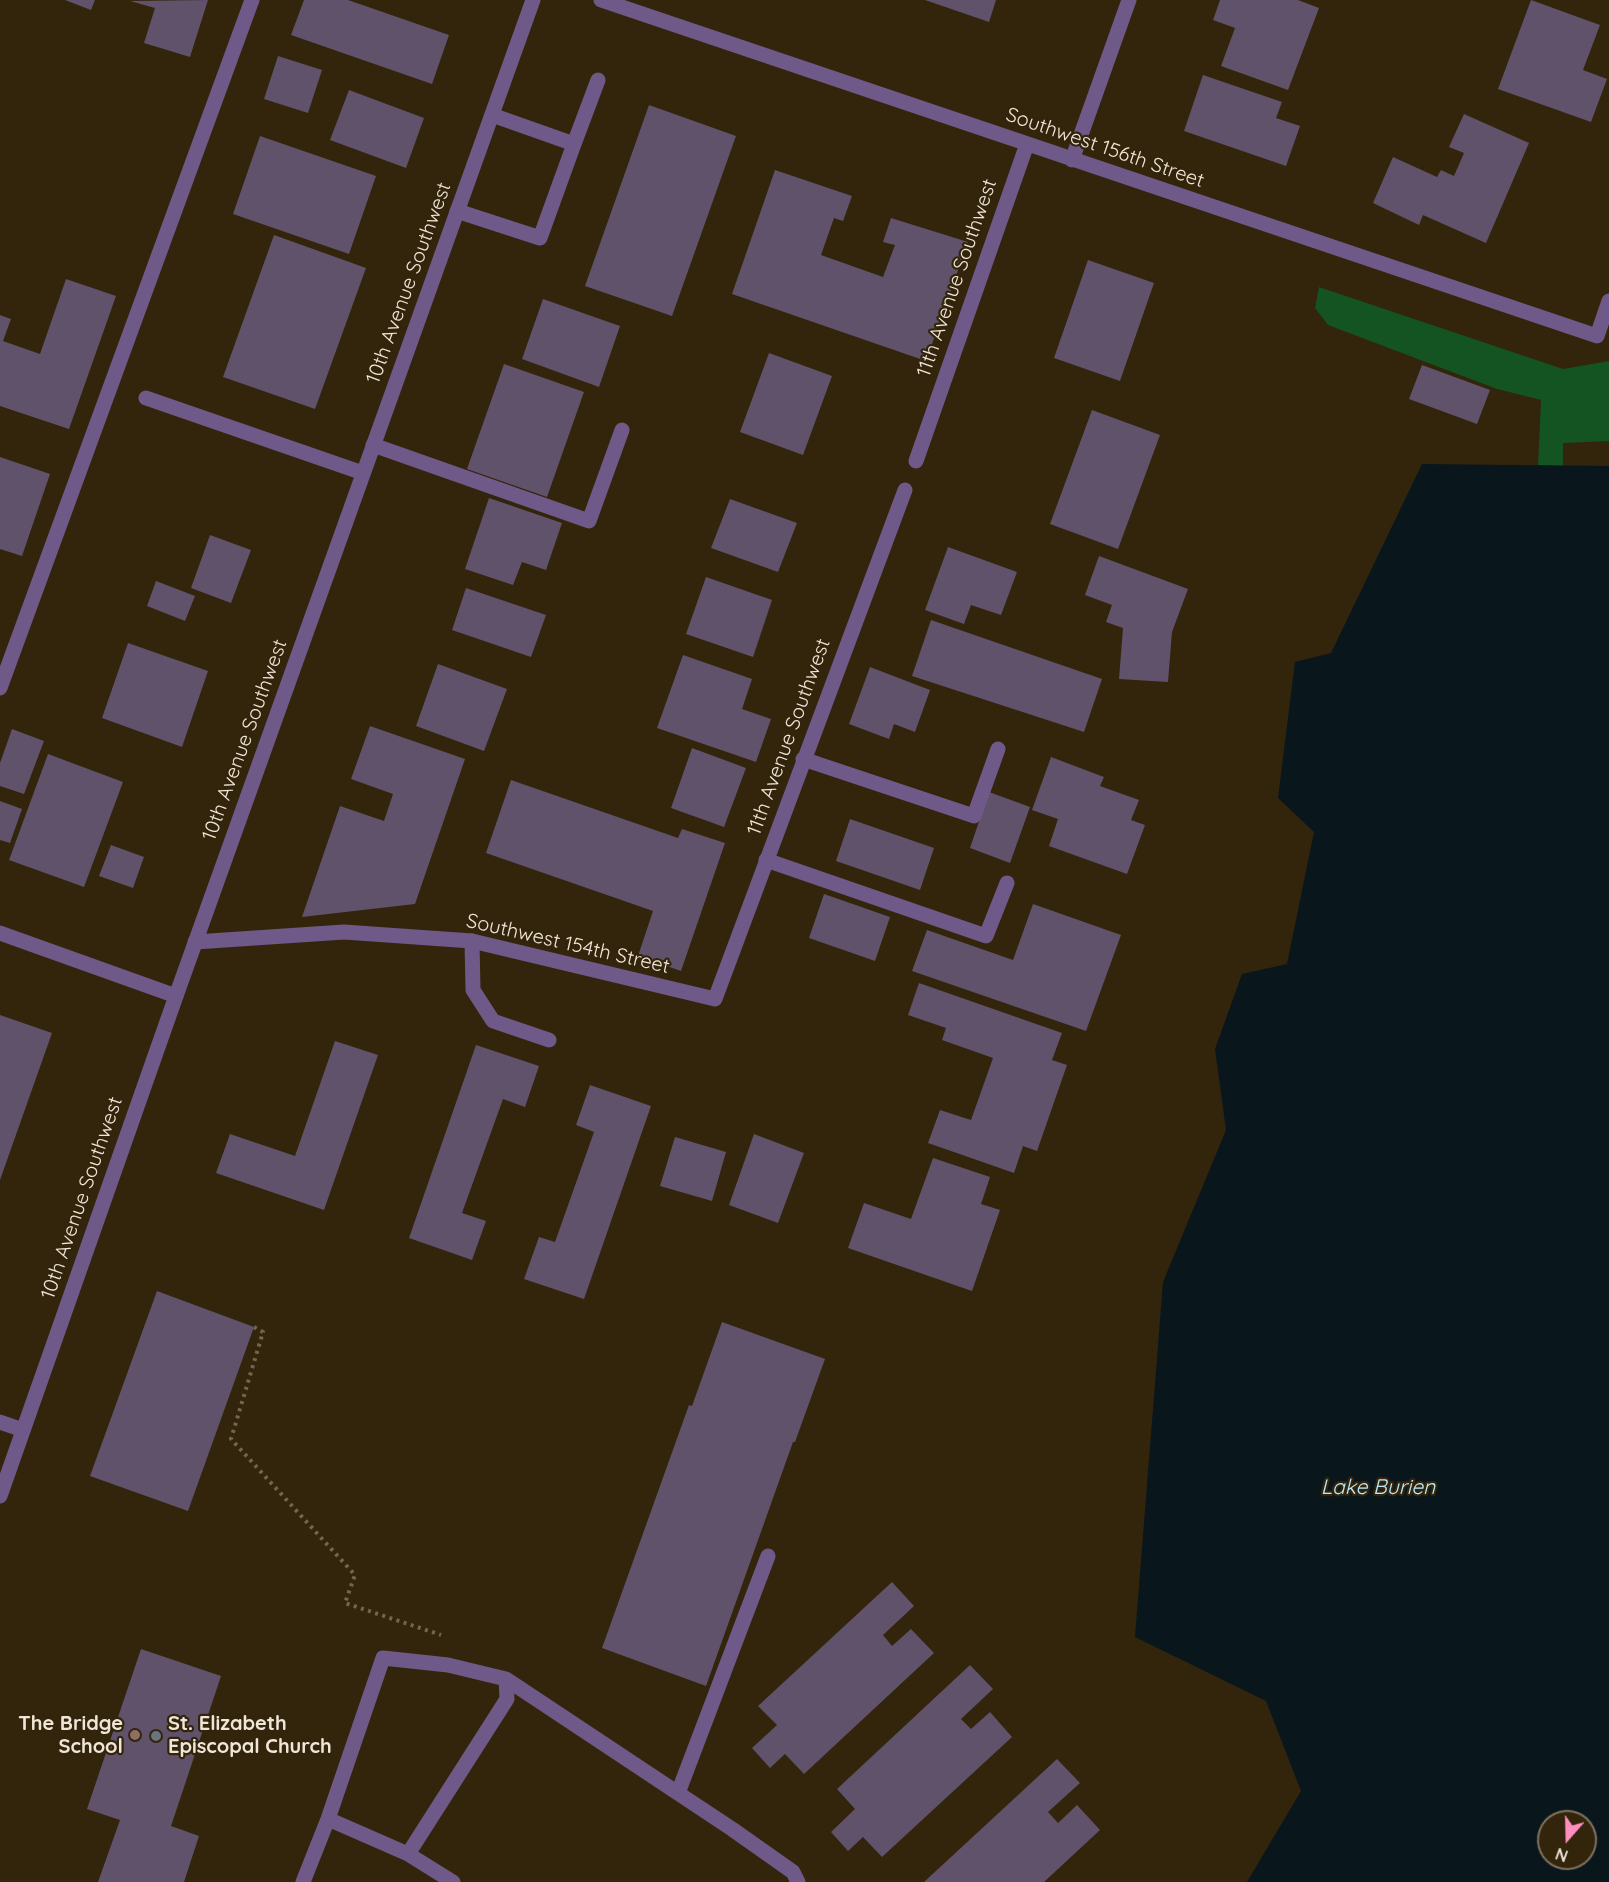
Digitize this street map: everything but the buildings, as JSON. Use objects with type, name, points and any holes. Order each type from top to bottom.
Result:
[{"type":"street","points":[[0,688],[252,0]]},
{"type":"street","name":"10th Avenue Southwest","points":[[0,1496],[195,942],[533,0]]},
{"type":"street","name":"Southwest 156th Street","points":[[601,0],[1597,336],[1609,302]]},
{"type":"street","points":[[1072,160],[1129,0]]},
{"type":"street","points":[[457,211],[540,238],[598,80]]},
{"type":"street","points":[[492,115],[574,144]]},
{"type":"street","name":"11th Avenue Southwest","points":[[916,461],[1027,144]]},
{"type":"street","points":[[146,398],[363,473]]},
{"type":"street","points":[[373,445],[589,520],[622,430]]},
{"type":"street","name":"11th Avenue Southwest","points":[[715,999],[905,490]]},
{"type":"street","points":[[803,759],[974,816],[998,749]]},
{"type":"street","points":[[766,860],[986,936],[1007,883]]},
{"type":"street","name":"Southwest 154th Street","points":[[195,942],[344,932],[472,941],[715,999]]},
{"type":"street","points":[[0,933],[176,996]]},
{"type":"street","points":[[472,941],[473,990],[494,1021],[549,1040]]},
{"type":"street","points":[[0,1422],[23,1430]]},
{"type":"street","points":[[678,1793],[768,1556]]},
{"type":"street","points":[[303,1882],[328,1820],[383,1658],[448,1665],[506,1679],[793,1872],[798,1882]]},
{"type":"street","points":[[408,1854],[507,1699],[506,1679]]},
{"type":"street","points":[[328,1820],[408,1854],[453,1882]]},
{"type":"path","points":[[254,1327],[262,1332],[231,1439],[355,1575],[345,1603],[449,1638]]},
{"type":"green space","points":[[1319,287],[1563,369],[1609,361],[1609,441],[1563,443],[1563,466],[1538,465],[1541,400],[1497,389],[1328,325],[1315,308]]},
{"type":"water","name":"Lake Burien","points":[[1422,464],[1609,466],[1609,1882],[1247,1882],[1301,1791],[1266,1701],[1135,1637],[1163,1282],[1226,1130],[1215,1049],[1242,974],[1287,964],[1314,832],[1278,798],[1295,662],[1331,653]]},
{"type":"place","name":"The Bridge School","points":[[135,1735]]},
{"type":"place","name":"St. Elizabeth Episcopal Church","points":[[156,1736]]}]
